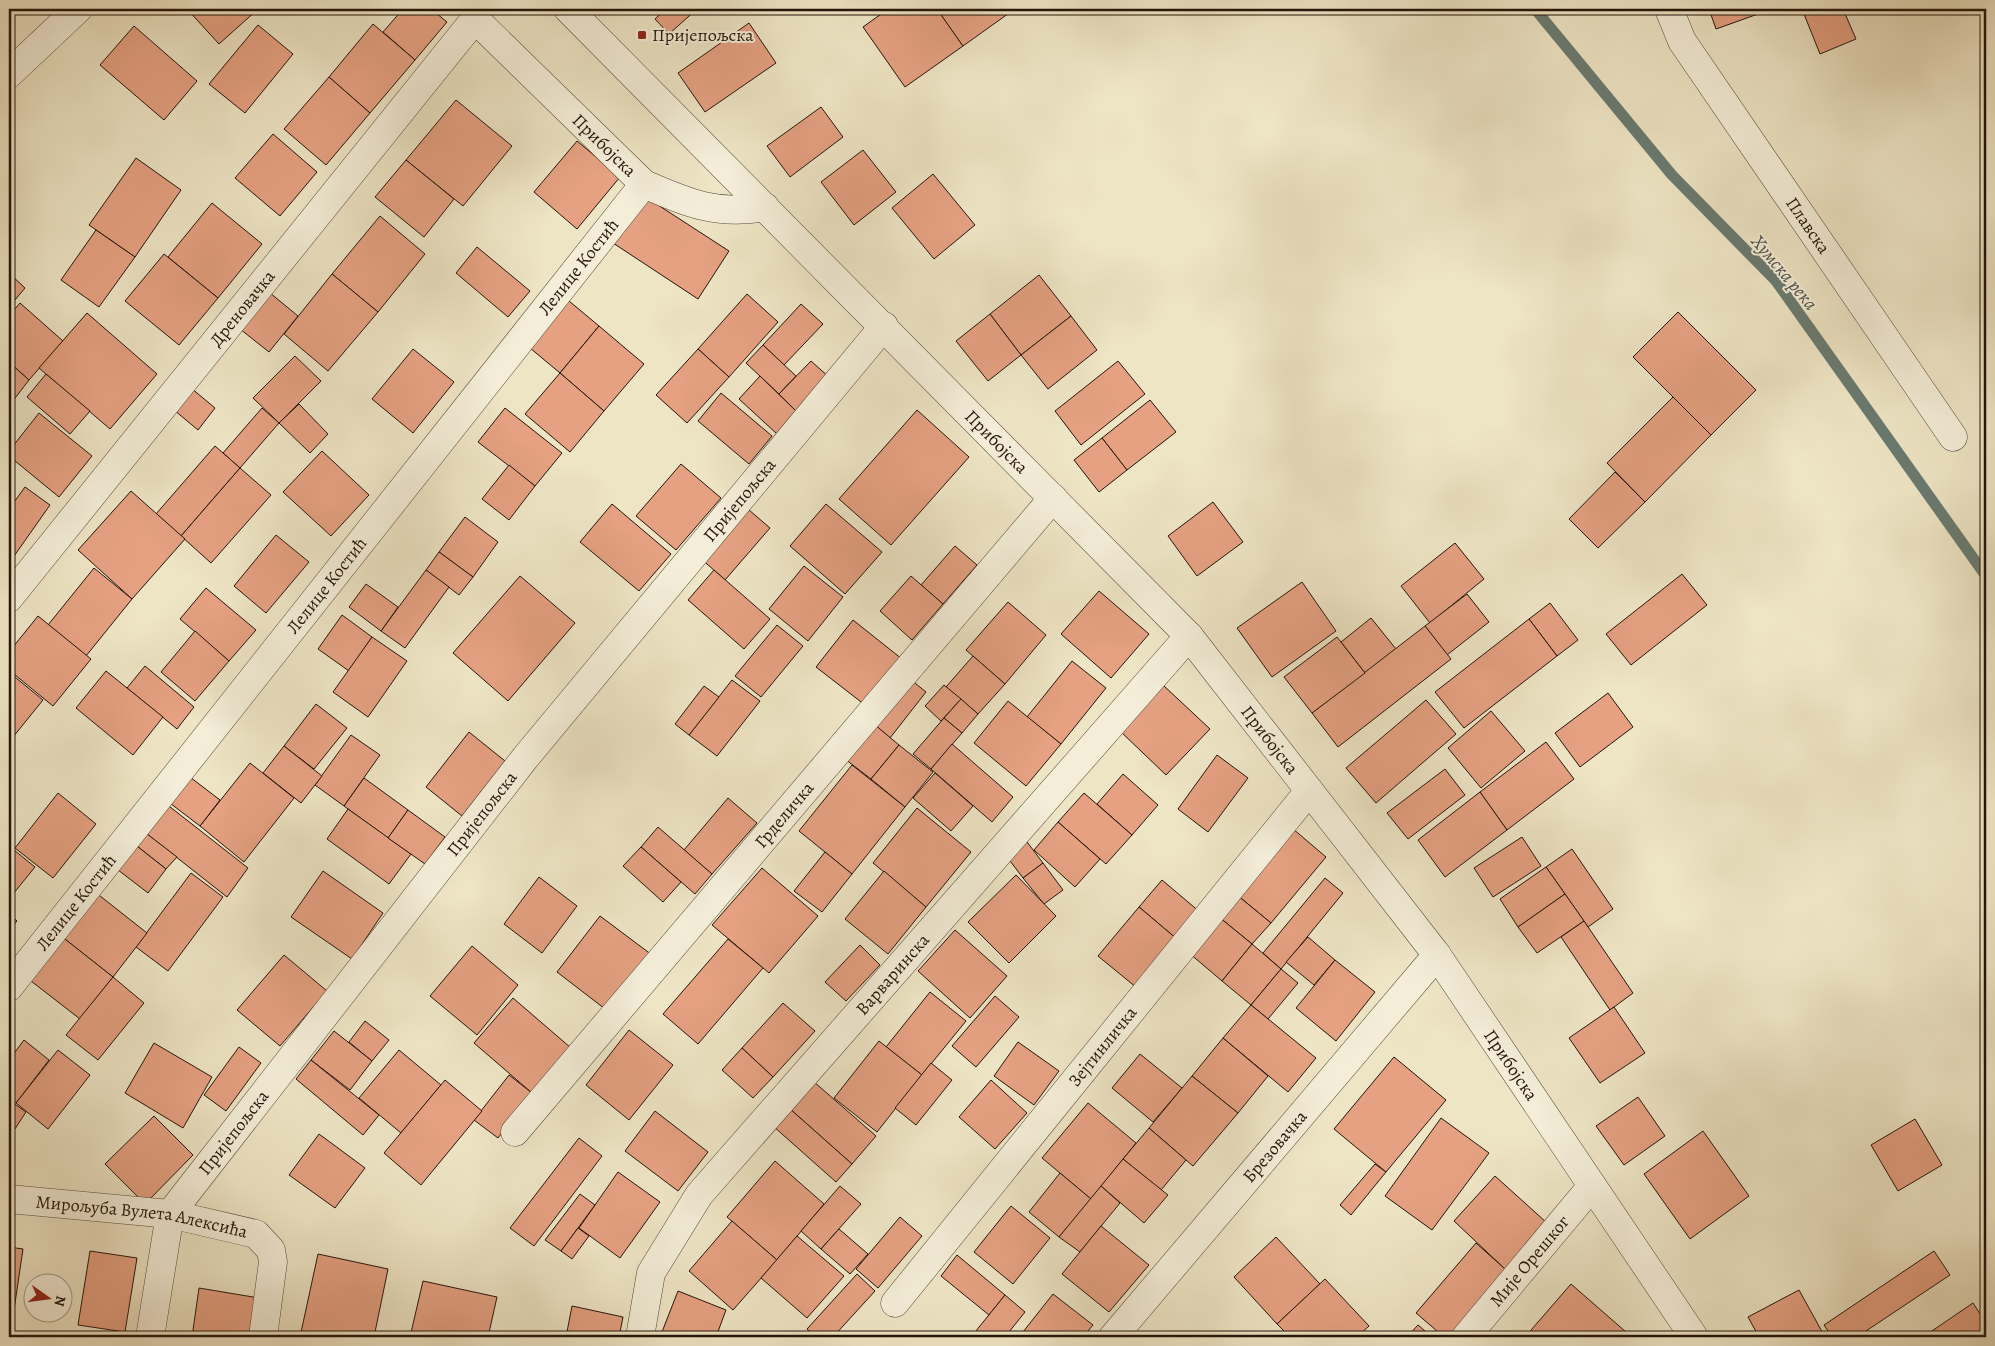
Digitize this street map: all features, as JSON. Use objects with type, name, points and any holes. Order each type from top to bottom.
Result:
[{"type":"street","points":[[9,74],[78,9]]},
{"type":"street","name":"Прибојска","points":[[568,9],[1189,636],[1437,955],[1694,1337]]},
{"type":"street","name":"Плавска","points":[[1669,9],[1682,40],[1953,437]]},
{"type":"street","name":"Прибојска","points":[[475,19],[644,184],[672,196],[720,211],[743,211],[765,207]]},
{"type":"street","name":"Дреновачка","points":[[9,598],[475,19]]},
{"type":"street","name":"Лелице Костић","points":[[9,987],[644,184]]},
{"type":"street","name":"Пријепољска","points":[[150,1337],[170,1214],[525,758],[884,326]]},
{"type":"street","name":"Грделичка","points":[[516,1132],[1053,498]]},
{"type":"street","name":"Варваринска","points":[[640,1337],[651,1273],[699,1194],[1189,636]]},
{"type":"street","name":"Зејтинличка","points":[[895,1303],[1309,791]]},
{"type":"street","name":"Брезовачка","points":[[1113,1337],[1437,955]]},
{"type":"street","name":"Мије Орешког","points":[[1466,1337],[1592,1186]]},
{"type":"street","name":"Мирољуба Вулета Алексића","points":[[9,1199],[170,1214],[256,1234],[264,1240],[271,1250],[272,1276],[264,1337]]},
{"type":"building","points":[[187,9],[256,9],[257,10],[219,44]]},
{"type":"building","points":[[403,9],[431,9],[447,22],[415,60],[383,32]]},
{"type":"building","points":[[666,9],[697,9],[669,34],[655,19]]},
{"type":"building","points":[[888,9],[937,9],[963,46],[905,87],[863,27]]},
{"type":"building","points":[[937,9],[1011,9],[1012,11],[963,46]]},
{"type":"building","points":[[1709,9],[1772,9],[1716,29]]},
{"type":"building","points":[[1802,9],[1843,9],[1856,39],[1820,54]]},
{"type":"building","points":[[749,23],[776,63],[705,112],[678,73]]},
{"type":"building","points":[[373,24],[415,60],[370,113],[329,77]]},
{"type":"building","points":[[258,25],[293,54],[245,113],[209,84]]},
{"type":"building","points":[[134,26],[197,81],[164,120],[100,65]]},
{"type":"building","points":[[329,77],[370,113],[326,165],[284,129]]},
{"type":"building","points":[[456,100],[512,146],[463,206],[406,160]]},
{"type":"building","points":[[821,107],[843,137],[790,177],[767,146]]},
{"type":"building","points":[[273,134],[317,172],[280,216],[235,178]]},
{"type":"building","points":[[577,141],[620,177],[577,229],[534,192]]},
{"type":"building","points":[[863,150],[896,192],[854,225],[821,182]]},
{"type":"building","points":[[136,158],[181,190],[135,257],[89,225]]},
{"type":"building","points":[[406,160],[454,199],[424,237],[375,197]]},
{"type":"building","points":[[933,174],[975,225],[934,259],[892,208]]},
{"type":"building","points":[[641,194],[729,251],[698,299],[610,241]]},
{"type":"building","points":[[212,203],[262,244],[218,298],[168,257]]},
{"type":"building","points":[[380,216],[425,254],[378,312],[332,274]]},
{"type":"building","points":[[96,230],[135,257],[99,307],[61,280]]},
{"type":"building","points":[[477,247],[530,291],[508,317],[456,273]]},
{"type":"building","points":[[164,254],[218,298],[179,345],[125,301]]},
{"type":"building","points":[[9,273],[25,288],[9,307]]},
{"type":"building","points":[[332,274],[378,312],[328,371],[284,334]]},
{"type":"building","points":[[1039,275],[1071,316],[1021,355],[990,314]]},
{"type":"building","points":[[264,288],[298,316],[269,352],[235,325]]},
{"type":"building","points":[[747,294],[778,322],[729,377],[698,349]]},
{"type":"building","points":[[563,296],[599,326],[560,373],[524,343]]},
{"type":"building","points":[[20,303],[63,341],[29,380],[9,362],[9,316]]},
{"type":"building","points":[[801,304],[823,324],[784,365],[763,345]]},
{"type":"building","points":[[1678,312],[1756,390],[1711,435],[1633,357]]},
{"type":"building","points":[[87,313],[157,374],[110,429],[39,368]]},
{"type":"building","points":[[990,314],[1021,355],[988,381],[956,341]]},
{"type":"building","points":[[1071,316],[1097,350],[1048,389],[1021,355]]},
{"type":"building","points":[[599,326],[644,364],[604,411],[560,373]]},
{"type":"building","points":[[763,345],[796,376],[779,394],[746,363]]},
{"type":"building","points":[[413,349],[454,382],[413,433],[372,399]]},
{"type":"building","points":[[698,349],[729,377],[687,423],[656,395]]},
{"type":"building","points":[[295,356],[321,381],[279,423],[253,398]]},
{"type":"building","points":[[811,361],[830,378],[797,412],[779,394]]},
{"type":"building","points":[[1118,361],[1145,394],[1081,445],[1055,411]]},
{"type":"building","points":[[10,363],[29,380],[9,406],[9,365]]},
{"type":"building","points":[[560,373],[604,411],[570,452],[525,414]]},
{"type":"building","points":[[46,374],[90,411],[70,434],[27,397]]},
{"type":"building","points":[[760,376],[797,412],[777,434],[739,399]]},
{"type":"building","points":[[185,383],[215,408],[198,430],[168,405]]},
{"type":"building","points":[[721,393],[772,436],[749,464],[698,421]]},
{"type":"building","points":[[1673,397],[1711,435],[1645,502],[1607,463]]},
{"type":"building","points":[[1150,400],[1176,432],[1127,470],[1102,438]]},
{"type":"building","points":[[299,404],[328,434],[310,453],[279,423]]},
{"type":"building","points":[[262,408],[279,423],[240,468],[223,453]]},
{"type":"building","points":[[505,408],[562,453],[535,486],[478,442]]},
{"type":"building","points":[[917,410],[969,457],[891,545],[839,499]]},
{"type":"building","points":[[39,413],[92,456],[59,497],[9,456],[9,451]]},
{"type":"building","points":[[1102,438],[1127,470],[1099,492],[1074,460]]},
{"type":"building","points":[[215,446],[240,468],[181,536],[156,514]]},
{"type":"building","points":[[322,451],[369,495],[331,536],[283,492]]},
{"type":"building","points":[[681,464],[721,498],[676,550],[636,516]]},
{"type":"building","points":[[509,465],[535,486],[509,520],[482,499]]},
{"type":"building","points":[[240,468],[271,495],[211,563],[181,536]]},
{"type":"building","points":[[1615,472],[1645,502],[1598,548],[1569,519]]},
{"type":"building","points":[[25,487],[50,505],[12,559],[9,556],[9,509]]},
{"type":"building","points":[[131,491],[185,539],[132,599],[78,550]]},
{"type":"building","points":[[1213,502],[1243,542],[1197,576],[1168,536]]},
{"type":"building","points":[[612,504],[671,554],[639,591],[580,542]]},
{"type":"building","points":[[742,504],[770,528],[725,580],[698,556]]},
{"type":"building","points":[[826,504],[882,552],[845,594],[790,546]]},
{"type":"building","points":[[465,517],[498,542],[473,577],[439,552]]},
{"type":"building","points":[[276,535],[309,562],[266,613],[234,586]]},
{"type":"building","points":[[1455,543],[1484,579],[1430,623],[1401,586]]},
{"type":"building","points":[[955,546],[977,565],[943,604],[921,585]]},
{"type":"building","points":[[439,552],[473,577],[459,595],[426,570]]},
{"type":"building","points":[[804,566],[843,597],[808,641],[769,609]]},
{"type":"building","points":[[94,568],[132,599],[86,656],[48,625]]},
{"type":"building","points":[[426,570],[449,587],[405,648],[381,631]]},
{"type":"building","points":[[714,570],[770,619],[744,649],[688,600]]},
{"type":"building","points":[[1682,574],[1707,605],[1631,665],[1606,634]]},
{"type":"building","points":[[520,576],[575,623],[508,701],[453,653]]},
{"type":"building","points":[[911,576],[943,604],[912,640],[880,611]]},
{"type":"building","points":[[1302,582],[1336,631],[1272,677],[1237,628]]},
{"type":"building","points":[[366,584],[398,607],[381,631],[349,607]]},
{"type":"building","points":[[206,588],[256,630],[229,661],[180,619]]},
{"type":"building","points":[[1099,591],[1149,634],[1111,678],[1061,634]]},
{"type":"building","points":[[1467,594],[1489,622],[1447,655],[1425,626]]},
{"type":"building","points":[[1008,602],[1046,635],[1005,684],[966,650]]},
{"type":"building","points":[[1550,603],[1578,640],[1557,656],[1529,619]]},
{"type":"building","points":[[342,615],[372,637],[349,671],[318,649]]},
{"type":"building","points":[[38,616],[91,659],[53,706],[9,670],[9,652]]},
{"type":"building","points":[[1371,618],[1396,649],[1365,673],[1341,642]]},
{"type":"building","points":[[1529,619],[1557,656],[1464,728],[1435,692]]},
{"type":"building","points":[[853,620],[902,659],[865,705],[816,667]]},
{"type":"building","points":[[777,625],[803,646],[761,697],[735,676]]},
{"type":"building","points":[[1425,626],[1451,659],[1338,747],[1312,713]]},
{"type":"building","points":[[195,631],[229,661],[195,701],[161,672]]},
{"type":"building","points":[[372,637],[407,661],[368,717],[333,692]]},
{"type":"building","points":[[1337,637],[1365,673],[1312,713],[1284,677]]},
{"type":"building","points":[[973,656],[1005,684],[978,714],[946,687]]},
{"type":"building","points":[[1072,661],[1106,688],[1061,744],[1027,717]]},
{"type":"building","points":[[145,666],[194,707],[177,729],[127,688]]},
{"type":"building","points":[[106,671],[163,717],[133,755],[76,708]]},
{"type":"building","points":[[9,674],[43,700],[9,742]]},
{"type":"building","points":[[910,679],[926,692],[890,738],[874,724]]},
{"type":"building","points":[[732,680],[760,701],[717,756],[689,735]]},
{"type":"building","points":[[944,685],[961,699],[941,721],[925,706]]},
{"type":"building","points":[[1163,685],[1210,729],[1166,775],[1120,731]]},
{"type":"building","points":[[704,686],[719,697],[689,735],[675,724]]},
{"type":"building","points":[[1608,693],[1633,727],[1580,767],[1555,733]]},
{"type":"building","points":[[961,699],[978,714],[962,733],[944,718]]},
{"type":"building","points":[[1426,700],[1456,734],[1376,803],[1346,768]]},
{"type":"building","points":[[1008,701],[1061,744],[1026,786],[974,743]]},
{"type":"building","points":[[316,704],[347,728],[314,769],[284,746]]},
{"type":"building","points":[[1491,711],[1525,751],[1481,788],[1448,748]]},
{"type":"building","points":[[944,718],[962,733],[931,769],[913,754]]},
{"type":"building","points":[[874,724],[899,745],[871,779],[845,759]]},
{"type":"building","points":[[469,732],[505,761],[462,816],[426,787]]},
{"type":"building","points":[[351,735],[380,755],[344,806],[315,785]]},
{"type":"building","points":[[1546,742],[1574,779],[1507,830],[1480,792]]},
{"type":"building","points":[[952,744],[1013,797],[992,822],[931,769]]},
{"type":"building","points":[[899,745],[933,772],[905,807],[871,779]]},
{"type":"building","points":[[284,746],[322,776],[301,803],[263,773]]},
{"type":"building","points":[[1217,755],[1248,778],[1208,832],[1178,809]]},
{"type":"building","points":[[250,763],[294,798],[244,862],[200,826]]},
{"type":"building","points":[[852,765],[905,807],[852,874],[799,831]]},
{"type":"building","points":[[1445,769],[1465,795],[1408,839],[1387,813]]},
{"type":"building","points":[[182,771],[220,800],[200,826],[162,797]]},
{"type":"building","points":[[935,773],[973,806],[951,831],[913,798]]},
{"type":"building","points":[[1123,774],[1158,805],[1132,835],[1097,804]]},
{"type":"building","points":[[364,778],[408,810],[388,838],[344,806]]},
{"type":"building","points":[[1480,792],[1507,830],[1445,877],[1418,840]]},
{"type":"building","points":[[58,793],[96,824],[53,878],[15,848]]},
{"type":"building","points":[[1084,793],[1132,835],[1106,864],[1058,822]]},
{"type":"building","points":[[728,798],[757,823],[712,874],[684,850]]},
{"type":"building","points":[[160,799],[248,868],[227,897],[138,827]]},
{"type":"building","points":[[917,808],[971,852],[926,907],[873,863]]},
{"type":"building","points":[[348,809],[411,854],[389,884],[327,839]]},
{"type":"building","points":[[408,810],[445,837],[425,864],[388,838]]},
{"type":"building","points":[[1058,822],[1100,859],[1075,887],[1034,850]]},
{"type":"building","points":[[138,827],[177,857],[166,869],[128,839]]},
{"type":"building","points":[[658,827],[712,874],[695,894],[641,847]]},
{"type":"building","points":[[1292,828],[1326,857],[1271,923],[1237,895]]},
{"type":"building","points":[[1522,837],[1541,866],[1493,897],[1474,868]]},
{"type":"building","points":[[1024,838],[1043,863],[1023,878],[1004,853]]},
{"type":"building","points":[[128,839],[166,869],[148,893],[109,863]]},
{"type":"building","points":[[9,846],[35,867],[9,899]]},
{"type":"building","points":[[641,847],[681,882],[663,902],[623,866]]},
{"type":"building","points":[[1572,849],[1613,909],[1588,927],[1546,867]]},
{"type":"building","points":[[825,852],[852,874],[822,912],[794,891]]},
{"type":"building","points":[[1043,863],[1063,890],[1044,904],[1023,878]]},
{"type":"building","points":[[1546,867],[1565,894],[1518,927],[1500,899]]},
{"type":"building","points":[[762,868],[818,916],[769,973],[712,925]]},
{"type":"building","points":[[323,871],[383,913],[352,959],[291,917]]},
{"type":"building","points":[[884,871],[926,907],[888,954],[845,919]]},
{"type":"building","points":[[191,873],[223,897],[168,971],[136,947]]},
{"type":"building","points":[[1016,875],[1056,916],[1009,963],[968,922]]},
{"type":"building","points":[[539,877],[577,906],[542,953],[504,924]]},
{"type":"building","points":[[1325,878],[1343,893],[1281,969],[1263,953]]},
{"type":"building","points":[[1162,880],[1201,913],[1178,940],[1139,907]]},
{"type":"building","points":[[90,888],[147,933],[113,977],[56,932]]},
{"type":"building","points":[[1565,894],[1584,921],[1537,953],[1518,927]]},
{"type":"building","points":[[1237,895],[1271,923],[1252,944],[1219,917]]},
{"type":"building","points":[[1139,907],[1178,940],[1137,988],[1098,956]]},
{"type":"building","points":[[9,914],[17,921],[9,930]]},
{"type":"building","points":[[600,916],[652,955],[609,1012],[557,972]]},
{"type":"building","points":[[1219,917],[1252,944],[1222,981],[1189,953]]},
{"type":"building","points":[[1584,921],[1633,993],[1610,1010],[1561,937]]},
{"type":"building","points":[[955,930],[1007,976],[970,1018],[918,971]]},
{"type":"building","points":[[56,932],[113,977],[80,1019],[22,974]]},
{"type":"building","points":[[1308,937],[1335,960],[1314,985],[1286,962]]},
{"type":"building","points":[[728,939],[763,968],[698,1044],[663,1014]]},
{"type":"building","points":[[1252,944],[1281,969],[1251,1005],[1222,981]]},
{"type":"building","points":[[860,945],[880,965],[846,1001],[825,982]]},
{"type":"building","points":[[472,946],[518,985],[477,1035],[430,996]]},
{"type":"building","points":[[284,955],[327,991],[280,1046],[237,1010]]},
{"type":"building","points":[[1335,960],[1375,992],[1336,1041],[1296,1008]]},
{"type":"building","points":[[1281,969],[1298,983],[1268,1019],[1251,1005]]},
{"type":"building","points":[[113,977],[144,1003],[98,1060],[66,1035]]},
{"type":"building","points":[[930,992],[966,1021],[922,1075],[886,1047]]},
{"type":"building","points":[[995,996],[1019,1017],[976,1067],[952,1046]]},
{"type":"building","points":[[513,998],[571,1048],[532,1093],[474,1043]]},
{"type":"building","points":[[783,1003],[815,1031],[773,1077],[742,1048]]},
{"type":"building","points":[[1251,1005],[1316,1058],[1288,1092],[1223,1038]]},
{"type":"building","points":[[1614,1007],[1645,1053],[1600,1083],[1569,1038]]},
{"type":"building","points":[[365,1021],[389,1040],[372,1061],[349,1042]]},
{"type":"building","points":[[629,1030],[673,1065],[629,1120],[586,1085]]},
{"type":"building","points":[[334,1031],[372,1061],[350,1090],[311,1060]]},
{"type":"building","points":[[1223,1038],[1268,1076],[1238,1113],[1192,1076]]},
{"type":"building","points":[[24,1040],[49,1060],[16,1103],[9,1098],[9,1060]]},
{"type":"building","points":[[879,1041],[922,1075],[877,1132],[834,1098]]},
{"type":"building","points":[[1018,1042],[1059,1071],[1034,1105],[994,1076]]},
{"type":"building","points":[[154,1043],[212,1077],[183,1128],[125,1093]]},
{"type":"building","points":[[239,1047],[261,1063],[226,1111],[204,1095]]},
{"type":"building","points":[[742,1048],[773,1077],[753,1098],[722,1070]]},
{"type":"building","points":[[58,1050],[90,1075],[48,1129],[16,1103]]},
{"type":"building","points":[[399,1050],[441,1085],[401,1133],[359,1098]]},
{"type":"building","points":[[1140,1054],[1182,1088],[1153,1122],[1112,1088]]},
{"type":"building","points":[[1394,1057],[1446,1100],[1386,1172],[1334,1129]]},
{"type":"building","points":[[311,1060],[379,1115],[363,1135],[296,1079]]},
{"type":"building","points":[[931,1063],[952,1080],[916,1125],[895,1108]]},
{"type":"building","points":[[509,1075],[532,1093],[498,1138],[474,1120]]},
{"type":"building","points":[[1192,1076],[1238,1113],[1193,1166],[1149,1128]]},
{"type":"building","points":[[445,1080],[482,1111],[421,1185],[384,1153]]},
{"type":"building","points":[[991,1080],[1027,1113],[995,1149],[959,1117]]},
{"type":"building","points":[[813,1081],[876,1136],[852,1164],[789,1108]]},
{"type":"building","points":[[1638,1097],[1665,1136],[1624,1165],[1596,1126]]},
{"type":"building","points":[[9,1100],[26,1112],[9,1138]]},
{"type":"building","points":[[1088,1103],[1136,1143],[1091,1199],[1042,1158]]},
{"type":"building","points":[[789,1108],[852,1164],[836,1182],[773,1126]]},
{"type":"building","points":[[655,1111],[708,1152],[678,1191],[625,1151]]},
{"type":"building","points":[[154,1116],[193,1155],[145,1204],[105,1164]]},
{"type":"building","points":[[1441,1118],[1489,1153],[1432,1230],[1385,1196]]},
{"type":"building","points":[[1915,1119],[1942,1165],[1898,1191],[1871,1145]]},
{"type":"building","points":[[1149,1128],[1186,1160],[1161,1190],[1123,1159]]},
{"type":"building","points":[[1703,1131],[1749,1196],[1690,1239],[1644,1174]]},
{"type":"building","points":[[319,1134],[365,1168],[335,1208],[289,1175]]},
{"type":"building","points":[[579,1138],[602,1156],[534,1246],[510,1228]]},
{"type":"building","points":[[1123,1159],[1168,1195],[1144,1223],[1101,1186]]},
{"type":"building","points":[[775,1161],[824,1204],[777,1260],[727,1217]]},
{"type":"building","points":[[1375,1164],[1386,1172],[1351,1215],[1340,1205]]},
{"type":"building","points":[[618,1172],[660,1202],[620,1258],[579,1228]]},
{"type":"building","points":[[1060,1173],[1091,1199],[1059,1237],[1029,1212]]},
{"type":"building","points":[[1495,1176],[1547,1223],[1505,1269],[1454,1221]]},
{"type":"building","points":[[840,1186],[861,1204],[821,1249],[801,1231]]},
{"type":"building","points":[[1101,1186],[1120,1203],[1080,1252],[1059,1237]]},
{"type":"building","points":[[580,1194],[595,1205],[561,1251],[545,1240]]},
{"type":"building","points":[[1011,1206],[1050,1238],[1013,1284],[974,1252]]},
{"type":"building","points":[[900,1217],[922,1236],[878,1288],[856,1269]]},
{"type":"building","points":[[732,1221],[777,1260],[733,1310],[689,1271]]},
{"type":"building","points":[[1101,1226],[1149,1265],[1109,1312],[1062,1274]]},
{"type":"building","points":[[578,1228],[589,1236],[572,1259],[561,1251]]},
{"type":"building","points":[[839,1229],[868,1254],[850,1274],[821,1249]]},
{"type":"building","points":[[797,1236],[844,1276],[807,1318],[761,1278]]},
{"type":"building","points":[[1276,1237],[1320,1284],[1277,1324],[1234,1277]]},
{"type":"building","points":[[1476,1243],[1514,1277],[1463,1337],[1444,1337],[1416,1313]]},
{"type":"building","points":[[9,1247],[23,1249],[10,1337],[9,1337]]},
{"type":"building","points":[[90,1251],[137,1258],[125,1332],[78,1325]]},
{"type":"building","points":[[1934,1251],[1950,1275],[1857,1337],[1832,1337],[1824,1325]]},
{"type":"building","points":[[318,1254],[388,1269],[374,1337],[300,1337]]},
{"type":"building","points":[[957,1255],[1005,1295],[989,1315],[941,1276]]},
{"type":"building","points":[[857,1274],[875,1291],[833,1337],[816,1337],[807,1329]]},
{"type":"building","points":[[1325,1279],[1369,1326],[1357,1337],[1290,1337],[1277,1324]]},
{"type":"building","points":[[423,1281],[497,1297],[488,1337],[410,1337]]},
{"type":"building","points":[[1571,1284],[1626,1332],[1621,1337],[1525,1337]]},
{"type":"building","points":[[199,1288],[259,1298],[253,1337],[192,1337]]},
{"type":"building","points":[[1799,1290],[1825,1337],[1759,1337],[1748,1317]]},
{"type":"building","points":[[678,1291],[726,1310],[716,1337],[660,1337]]},
{"type":"building","points":[[1053,1294],[1093,1325],[1083,1337],[1019,1337]]},
{"type":"building","points":[[1005,1295],[1025,1312],[1005,1337],[971,1337]]},
{"type":"building","points":[[1973,1303],[1986,1323],[1986,1332],[1979,1337],[1923,1337]]},
{"type":"building","points":[[572,1306],[623,1317],[619,1337],[566,1337]]},
{"type":"building","points":[[1418,1325],[1432,1337],[1407,1337]]},
{"type":"waterway","name":"Хумска река","points":[[1535,9],[1672,175],[1776,281],[1986,576]]},
{"type":"place","name":"Пријепољска","points":[[642,35]]}]
